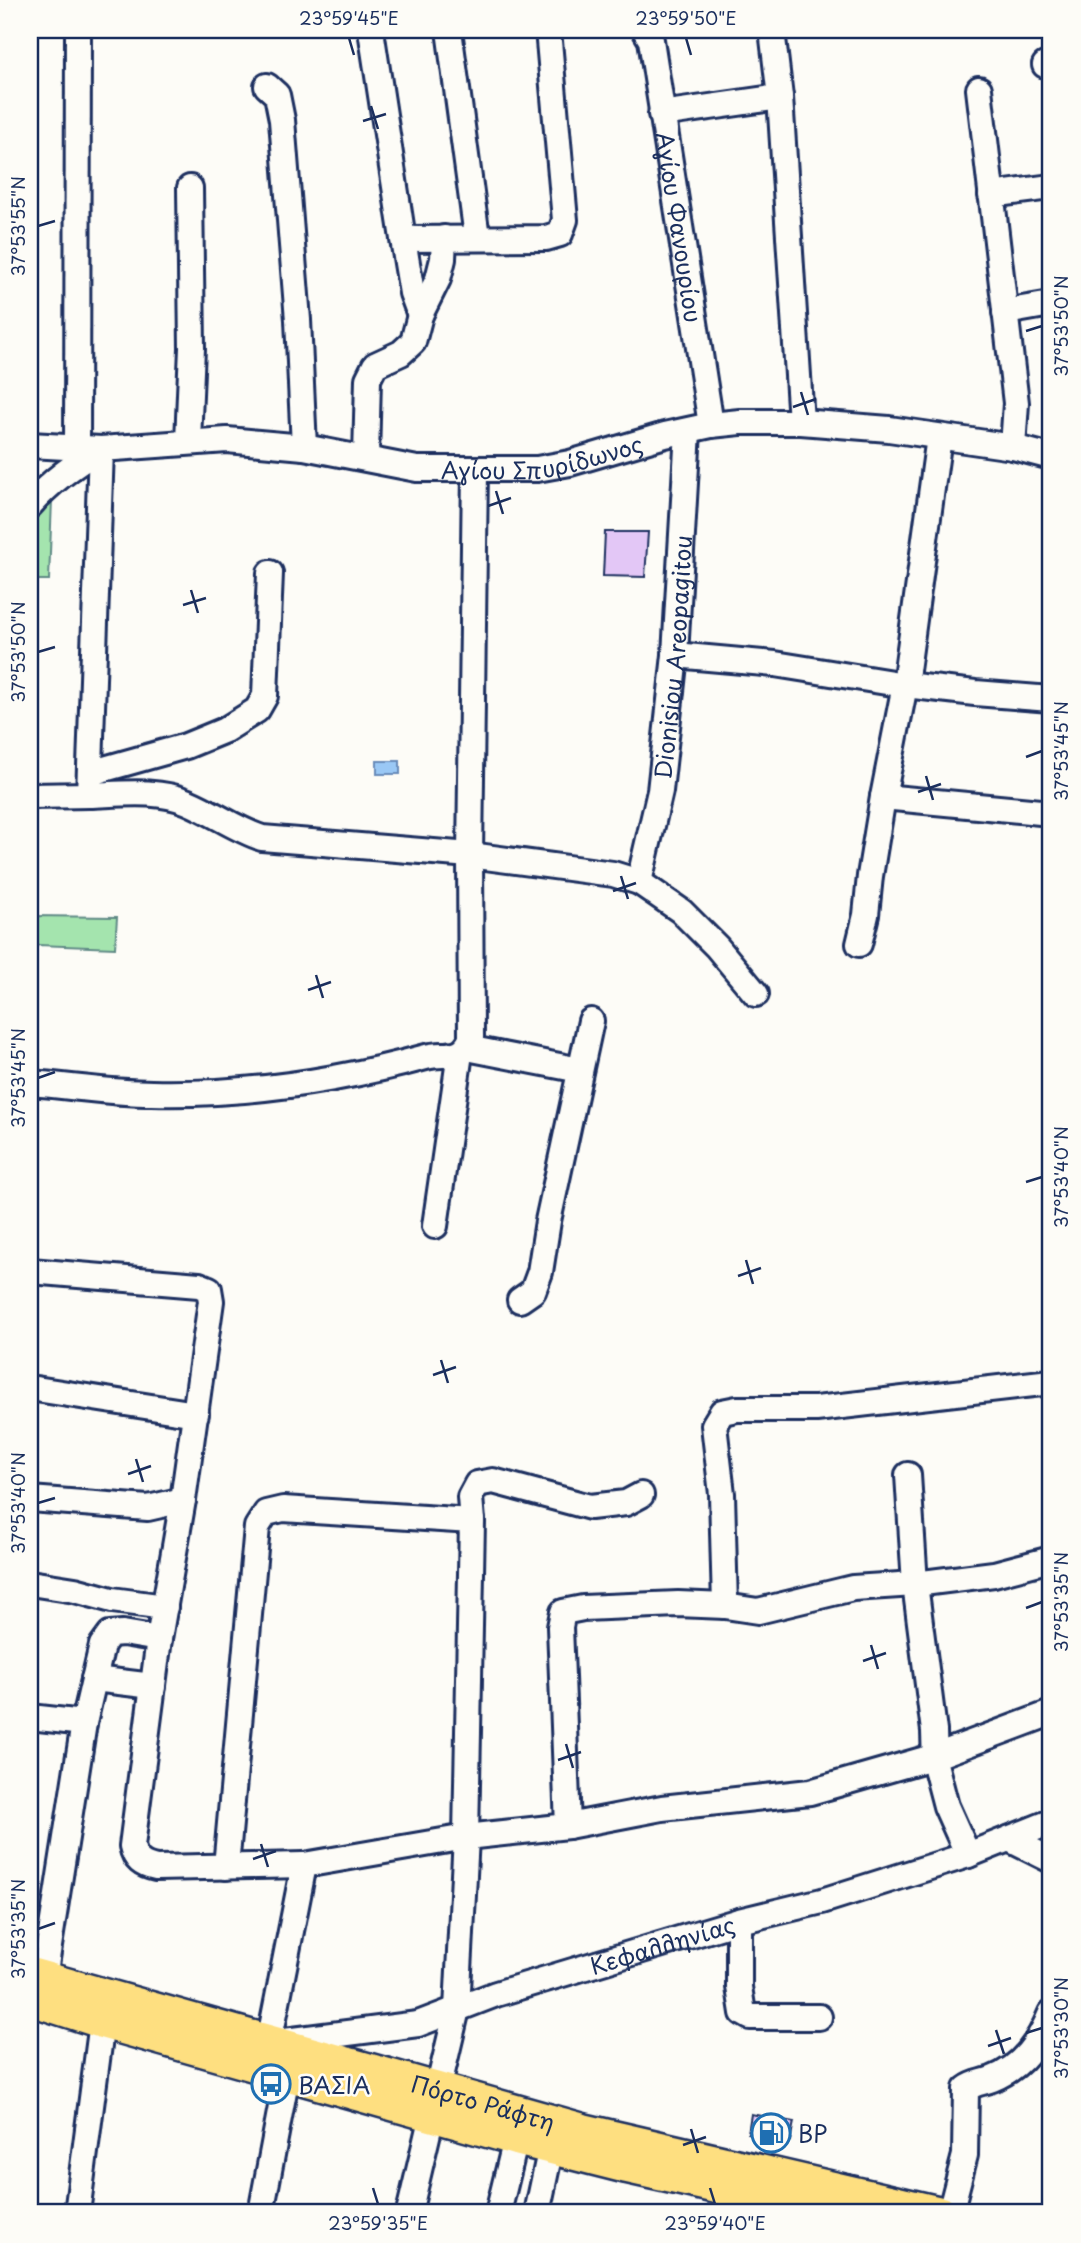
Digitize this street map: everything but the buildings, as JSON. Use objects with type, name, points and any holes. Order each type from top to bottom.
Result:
[{"type":"main road","name":"Πόρτο Ράφτη","points":[[35,1984],[102,2022],[287,2075],[583,2130],[941,2213]]},
{"type":"main road","name":"Πόρτο Ράφτη","points":[[35,1984],[308,2051],[435,2102],[516,2139],[627,2168],[833,2213]]},
{"type":"street","points":[[78,30],[78,448],[90,784]]},
{"type":"street","points":[[371,30],[402,239],[412,293],[421,315]]},
{"type":"street","points":[[449,30],[477,237]]},
{"type":"street","points":[[402,239],[546,238],[561,234],[565,220],[548,30]]},
{"type":"street","name":"Αγίου Φανουρίου","points":[[646,30],[651,40],[661,114],[699,428]]},
{"type":"street","points":[[772,30],[780,97],[801,422]]},
{"type":"street","points":[[267,86],[277,95],[282,120],[298,320],[304,447]]},
{"type":"street","points":[[979,89],[1016,403],[1013,447]]},
{"type":"street","points":[[661,114],[780,97]]},
{"type":"street","points":[[991,195],[1051,187]]},
{"type":"street","points":[[188,441],[192,348],[190,188]]},
{"type":"street","points":[[366,458],[368,379],[375,365],[401,353],[413,342],[421,315],[438,279],[444,239]]},
{"type":"street","points":[[1005,312],[1051,304]]},
{"type":"street","name":"Αγίου Σπυρίδωνος","points":[[30,445],[78,448],[227,440],[304,447],[417,469],[537,469],[570,463],[665,435],[699,428],[740,422],[801,422],[888,429],[1013,447],[1051,457]]},
{"type":"street","name":"Dionisiou Areopagitou","points":[[639,882],[660,790],[699,428]]},
{"type":"street","points":[[859,944],[905,685],[939,437]]},
{"type":"street","points":[[30,505],[55,479],[78,448]]},
{"type":"street","points":[[55,479],[76,463],[78,448]]},
{"type":"street","points":[[435,1226],[463,1050],[471,1038],[470,855],[475,470]]},
{"type":"street","points":[[30,796],[90,784],[225,730],[257,710],[265,696],[270,573]]},
{"type":"street","points":[[675,655],[775,664],[905,685],[1051,699]]},
{"type":"street","points":[[90,784],[188,802],[242,832],[262,838],[470,855],[613,874],[639,882],[681,911],[717,947],[756,994]]},
{"type":"street","points":[[883,797],[1051,813]]},
{"type":"street","points":[[520,1300],[533,1291],[540,1272],[548,1221],[591,1021]]},
{"type":"street","points":[[30,1083],[150,1093],[216,1092],[378,1071],[463,1050],[580,1070]]},
{"type":"street","points":[[30,1271],[199,1285],[209,1289],[211,1301],[183,1500],[159,1639],[132,1846],[134,1855],[147,1866],[304,1865],[466,1837],[568,1826],[662,1808],[810,1792],[936,1756],[1051,1713]]},
{"type":"street","points":[[725,1606],[722,1494],[714,1425],[722,1412],[737,1409],[816,1409],[1051,1382]]},
{"type":"street","points":[[36,1389],[195,1414]]},
{"type":"street","points":[[908,1475],[915,1584],[935,1764],[946,1806],[968,1855]]},
{"type":"street","points":[[409,2213],[457,2009],[466,1837],[472,1521],[470,1497],[477,1484],[493,1481],[590,1507],[626,1503],[641,1495]]},
{"type":"street","points":[[30,1499],[148,1508],[183,1500]]},
{"type":"street","points":[[226,1867],[257,1527],[266,1513],[283,1509],[472,1521]]},
{"type":"street","points":[[568,1826],[560,1627],[563,1612],[583,1608],[678,1604],[725,1606],[758,1611],[853,1588],[915,1584],[994,1574],[1051,1559]]},
{"type":"street","points":[[30,1583],[75,1590],[112,1600],[165,1607]]},
{"type":"street","points":[[35,1984],[84,1723],[102,1645],[110,1634],[123,1633],[159,1639]]},
{"type":"street","points":[[94,1679],[153,1686]]},
{"type":"street","points":[[30,1717],[84,1723]]},
{"type":"street","name":"Κεφαλληνίας","points":[[269,2043],[418,2024],[496,1994],[739,1921],[822,1901],[968,1855],[1051,1822]]},
{"type":"street","points":[[1009,1839],[1051,1860]]},
{"type":"street","points":[[269,2043],[304,1865]]},
{"type":"street","points":[[739,1921],[739,1986],[743,2013],[750,2017],[818,2017]]},
{"type":"street","points":[[950,2213],[965,2155],[966,2089],[973,2083],[991,2080],[1019,2065],[1041,2036],[1051,2013]]},
{"type":"street","points":[[77,2213],[102,2022]]},
{"type":"street","points":[[261,2213],[287,2075]]},
{"type":"street","points":[[498,2213],[516,2139]]},
{"type":"street","points":[[537,2213],[551,2147]]},
{"type":"green space","points":[[52,499],[49,580],[30,580],[30,520]]},
{"type":"green space","points":[[30,916],[117,917],[115,948],[38,945],[30,956]]},
{"type":"water","points":[[377,761],[400,761],[400,774],[377,774]]},
{"type":"place","name":"ΒΑΣΙΑ","points":[[271,2084]]},
{"type":"place","name":"BP","points":[[771,2133]]}]
